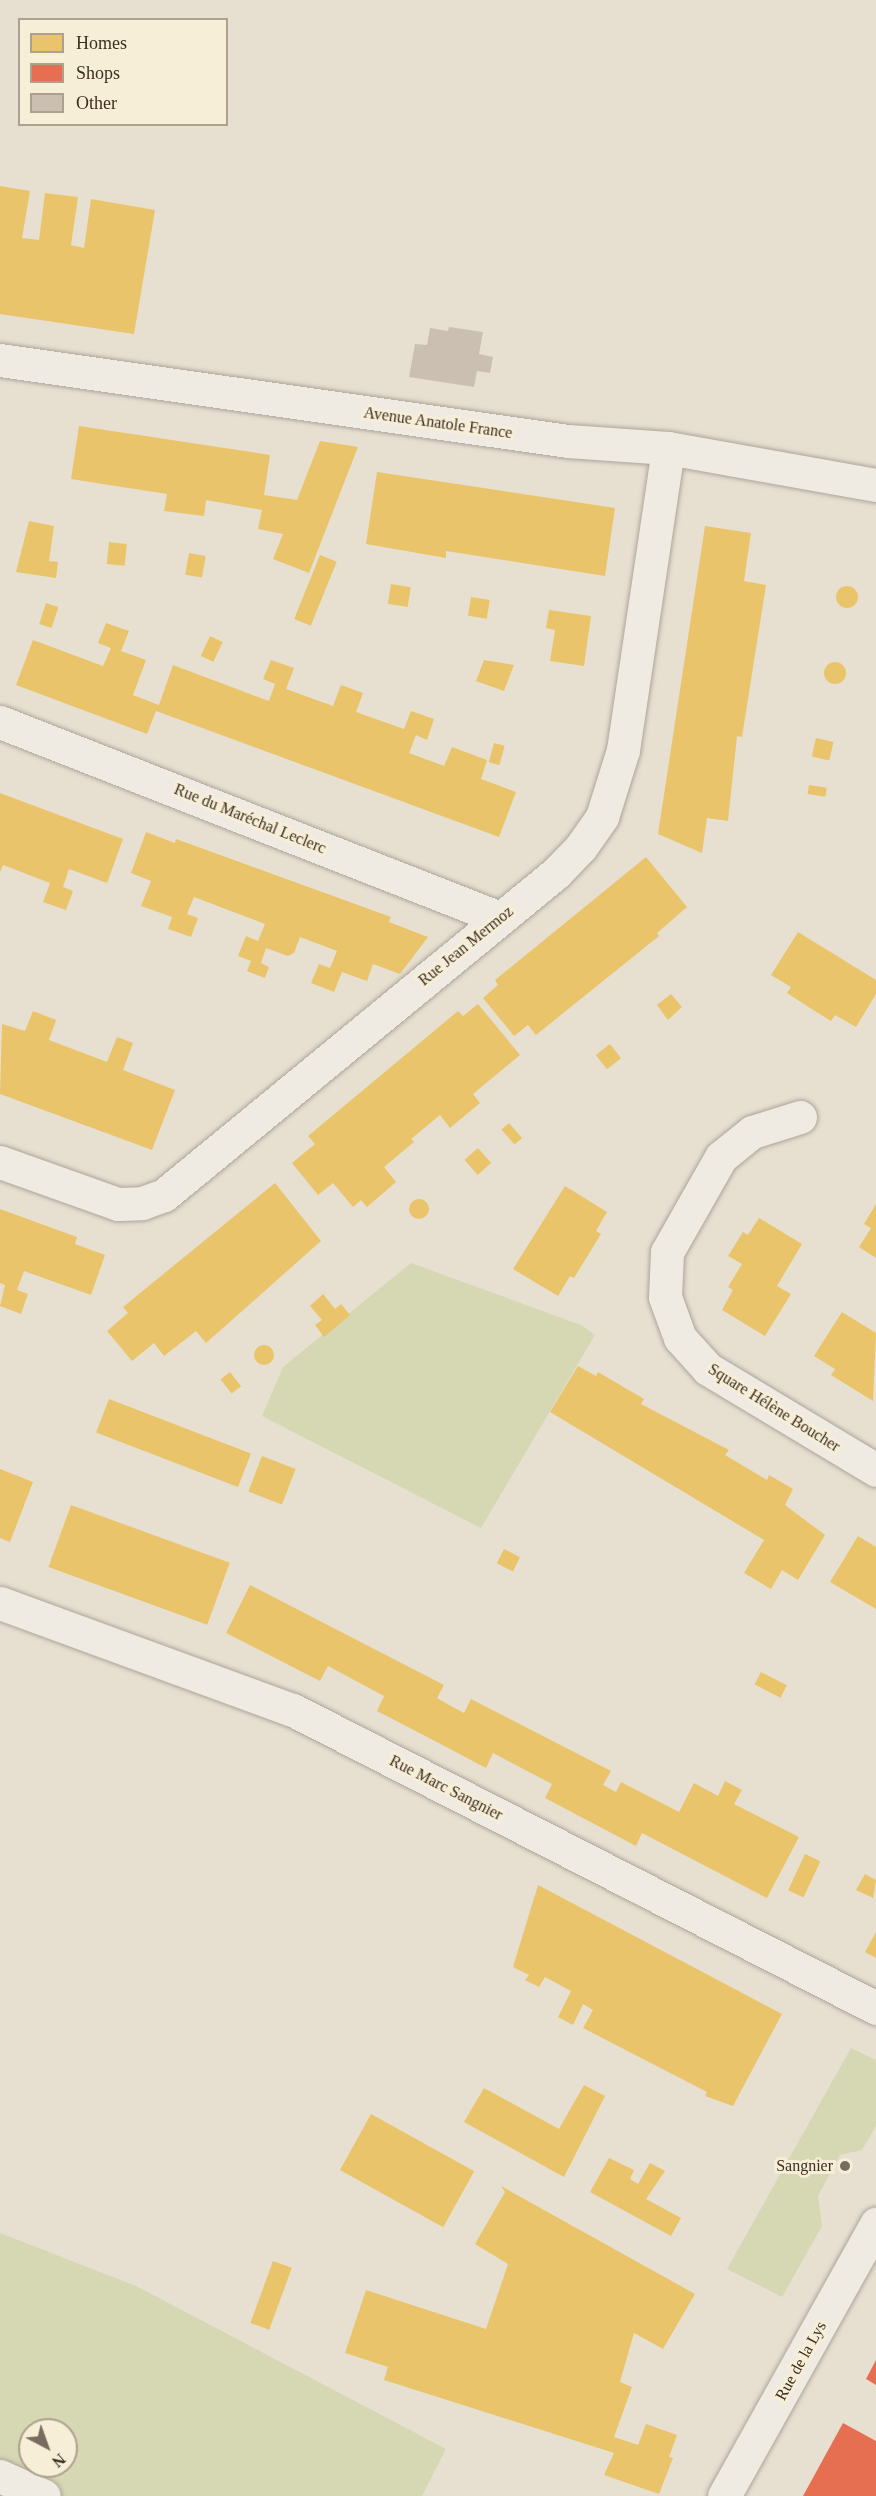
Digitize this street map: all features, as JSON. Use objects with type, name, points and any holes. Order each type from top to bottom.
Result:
[{"type":"street","name":"Avenue Anatole France","points":[[0,360],[568,441],[668,448],[876,485]]},
{"type":"street","name":"Rue Jean Mermoz","points":[[0,1162],[118,1204],[142,1203],[164,1195],[500,918],[581,847],[602,817],[614,788],[668,448]]},
{"type":"street","name":"Rue du Maréchal Leclerc","points":[[0,722],[500,918]]},
{"type":"street","name":"Square Hélène Boucher","points":[[800,1117],[752,1132],[722,1157],[667,1252],[665,1297],[680,1338],[708,1369],[876,1470]]},
{"type":"street","name":"Rue Marc Sangnier","points":[[0,1603],[293,1710],[876,2008]]},
{"type":"street","name":"Rue de la Lys","points":[[724,2496],[876,2224]]},
{"type":"street","points":[[0,2476],[44,2496]]},
{"type":"green space","points":[[411,1263],[581,1325],[595,1335],[481,1528],[262,1416],[283,1367]]},
{"type":"green space","points":[[851,2048],[876,2060],[876,2126],[862,2150],[840,2155],[818,2196],[822,2226],[782,2297],[727,2269]]},
{"type":"green space","points":[[0,2233],[136,2286],[446,2449],[422,2496],[0,2496]]},
{"type":"building: Homes","points":[[0,186],[30,191],[22,238],[39,240],[45,193],[78,197],[71,245],[84,248],[91,199],[155,210],[134,334],[0,314]]},
{"type":"building: Homes","points":[[79,426],[270,455],[264,495],[297,500],[320,441],[358,447],[309,573],[273,559],[283,534],[258,529],[262,510],[206,500],[204,516],[164,511],[167,494],[71,479]]},
{"type":"building: Homes","points":[[377,472],[615,508],[605,576],[446,551],[446,558],[366,544]]},
{"type":"building: Homes","points":[[29,521],[54,526],[49,561],[58,562],[56,578],[16,572]]},
{"type":"building: Homes","points":[[705,526],[751,533],[744,581],[766,585],[742,737],[737,736],[728,821],[707,818],[702,853],[658,834]]},
{"type":"building: Homes","points":[[109,542],[127,544],[125,566],[107,564]]},
{"type":"building: Homes","points":[[189,553],[206,556],[202,578],[185,575]]},
{"type":"building: Homes","points":[[320,555],[337,562],[311,626],[294,619]]},
{"type":"building: Homes","points":[[391,584],[411,587],[408,607],[388,604]]},
{"type":"building: Homes","points":[[847,586],[855,589],[858,597],[855,605],[847,608],[839,605],[836,597],[839,589]]},
{"type":"building: Homes","points":[[471,597],[490,600],[487,619],[468,616]]},
{"type":"building: Homes","points":[[46,603],[58,607],[52,628],[39,624]]},
{"type":"building: Homes","points":[[549,610],[591,616],[584,666],[550,661],[555,630],[546,628]]},
{"type":"building: Homes","points":[[106,623],[129,631],[121,651],[146,660],[133,695],[159,705],[173,665],[269,701],[275,684],[263,679],[271,660],[294,668],[286,689],[333,706],[341,685],[363,693],[356,712],[404,729],[411,711],[434,719],[427,740],[416,735],[409,753],[444,766],[452,747],[487,760],[481,779],[516,792],[499,837],[156,711],[147,734],[16,685],[33,640],[103,666],[111,648],[98,643]]},
{"type":"building: Homes","points":[[210,636],[223,642],[213,662],[201,656]]},
{"type":"building: Homes","points":[[484,660],[514,665],[504,691],[476,681]]},
{"type":"building: Homes","points":[[835,662],[843,665],[846,673],[843,681],[835,684],[827,681],[824,673],[827,665]]},
{"type":"building: Homes","points":[[816,738],[834,742],[829,761],[812,757]]},
{"type":"building: Homes","points":[[494,743],[505,746],[499,765],[489,762]]},
{"type":"building: Homes","points":[[809,785],[827,788],[825,797],[808,794]]},
{"type":"building: Homes","points":[[0,793],[123,839],[107,883],[69,869],[63,887],[73,891],[66,910],[43,902],[50,883],[3,865],[0,872]]},
{"type":"building: Homes","points":[[146,832],[175,843],[176,839],[391,917],[389,922],[428,937],[400,974],[373,964],[367,981],[342,972],[334,992],[311,983],[319,964],[330,968],[337,951],[300,937],[294,953],[288,956],[266,948],[261,963],[269,967],[265,978],[247,971],[251,961],[238,956],[246,936],[258,941],[265,924],[194,897],[187,914],[198,918],[191,937],[168,929],[172,917],[141,906],[151,881],[131,873]]},
{"type":"building: Homes","points":[[646,857],[687,907],[657,933],[659,936],[536,1035],[528,1025],[514,1036],[483,998],[498,985],[495,980]]},
{"type":"building: Homes","points":[[798,932],[876,980],[876,994],[856,1027],[835,1015],[831,1021],[787,993],[791,987],[771,975]]},
{"type":"building: Homes","points":[[671,994],[682,1007],[668,1020],[657,1005]]},
{"type":"building: Homes","points":[[478,1004],[520,1055],[473,1094],[480,1103],[450,1128],[440,1115],[411,1139],[414,1142],[384,1167],[396,1182],[367,1207],[361,1200],[353,1207],[333,1183],[318,1195],[292,1163],[315,1144],[308,1136],[458,1011],[463,1016]]},
{"type":"building: Homes","points":[[33,1011],[56,1020],[49,1040],[107,1062],[117,1037],[133,1043],[123,1070],[175,1090],[152,1150],[0,1094],[2,1024],[25,1031]]},
{"type":"building: Homes","points":[[610,1044],[621,1058],[607,1069],[596,1055]]},
{"type":"building: Homes","points":[[509,1123],[522,1138],[515,1145],[501,1130]]},
{"type":"building: Homes","points":[[478,1148],[491,1163],[478,1175],[464,1160]]},
{"type":"building: Homes","points":[[275,1183],[321,1241],[206,1343],[196,1331],[164,1356],[154,1343],[132,1361],[107,1331],[128,1313],[123,1307]]},
{"type":"building: Homes","points":[[565,1186],[607,1212],[596,1231],[601,1234],[574,1278],[570,1276],[558,1296],[513,1269]]},
{"type":"building: Homes","points":[[419,1199],[426,1202],[429,1209],[426,1216],[419,1219],[412,1216],[409,1209],[412,1202]]},
{"type":"building: Homes","points":[[876,1204],[876,1258],[859,1247],[871,1228],[864,1224]]},
{"type":"building: Homes","points":[[0,1209],[77,1237],[75,1244],[105,1255],[91,1295],[24,1271],[17,1290],[28,1294],[21,1314],[0,1306],[5,1285],[0,1283]]},
{"type":"building: Homes","points":[[759,1218],[802,1244],[777,1286],[791,1294],[765,1336],[722,1310],[733,1290],[728,1287],[742,1264],[728,1256],[743,1232],[748,1235]]},
{"type":"building: Homes","points":[[323,1294],[335,1309],[341,1304],[350,1315],[324,1337],[315,1325],[322,1320],[310,1306]]},
{"type":"building: Homes","points":[[842,1312],[876,1333],[873,1401],[831,1375],[835,1369],[814,1356]]},
{"type":"building: Homes","points":[[260,1345],[268,1345],[274,1351],[274,1359],[268,1365],[260,1365],[254,1359],[254,1351]]},
{"type":"building: Homes","points":[[578,1366],[596,1376],[598,1372],[644,1399],[641,1404],[729,1450],[725,1455],[767,1480],[769,1475],[793,1489],[785,1505],[825,1535],[798,1580],[782,1570],[771,1589],[744,1573],[764,1540],[550,1412]]},
{"type":"building: Homes","points":[[230,1372],[241,1386],[232,1394],[221,1379]]},
{"type":"building: Homes","points":[[109,1399],[251,1453],[238,1487],[96,1433]]},
{"type":"building: Homes","points":[[262,1456],[296,1469],[282,1504],[248,1491]]},
{"type":"building: Homes","points":[[0,1469],[33,1482],[10,1542],[0,1538]]},
{"type":"building: Homes","points":[[71,1505],[230,1563],[207,1625],[48,1567]]},
{"type":"building: Homes","points":[[858,1536],[876,1547],[876,1609],[830,1582]]},
{"type":"building: Homes","points":[[504,1549],[520,1557],[513,1571],[497,1563]]},
{"type":"building: Homes","points":[[250,1585],[444,1685],[437,1698],[464,1713],[471,1699],[611,1771],[603,1785],[616,1792],[621,1782],[679,1812],[694,1783],[718,1796],[725,1781],[742,1790],[734,1804],[799,1837],[767,1898],[642,1833],[636,1846],[545,1798],[552,1784],[493,1753],[486,1768],[377,1711],[384,1696],[328,1666],[320,1681],[226,1633]]},
{"type":"building: Homes","points":[[761,1672],[787,1685],[780,1698],[755,1684]]},
{"type":"building: Homes","points":[[805,1854],[820,1861],[804,1897],[788,1890]]},
{"type":"building: Homes","points":[[865,1874],[876,1880],[873,1898],[856,1890]]},
{"type":"building: Homes","points":[[538,1885],[782,2014],[733,2106],[705,2096],[707,2092],[583,2028],[593,2010],[583,2004],[573,2025],[558,2017],[571,1991],[545,1977],[539,1987],[525,1980],[529,1975],[513,1967]]},
{"type":"building: Homes","points":[[876,1932],[876,1958],[865,1952]]},
{"type":"building: Homes","points":[[584,2085],[605,2096],[564,2177],[464,2122],[484,2088],[559,2129]]},
{"type":"building: Homes","points":[[371,2114],[474,2171],[443,2227],[340,2170]]},
{"type":"building: Homes","points":[[609,2158],[634,2170],[630,2179],[638,2184],[650,2163],[665,2171],[646,2199],[681,2218],[671,2236],[590,2192]]},
{"type":"building: Homes","points":[[501,2186],[695,2294],[663,2349],[634,2333],[620,2382],[632,2387],[614,2437],[638,2445],[646,2424],[677,2435],[669,2457],[673,2458],[659,2494],[604,2475],[614,2453],[384,2380],[388,2367],[345,2353],[366,2290],[486,2329],[508,2264],[475,2244],[505,2192]]},
{"type":"building: Homes","points":[[273,2261],[292,2268],[269,2330],[250,2323]]},
{"type":"building: Shops","points":[[876,2360],[876,2385],[866,2379]]},
{"type":"building: Shops","points":[[843,2423],[876,2441],[876,2496],[803,2496]]},
{"type":"building: Other","points":[[449,327],[483,332],[479,354],[493,357],[490,373],[477,371],[474,387],[409,377],[415,344],[427,345],[430,328],[448,331]]},
{"type":"place","name":"Sangnier","points":[[845,2166]]}]
